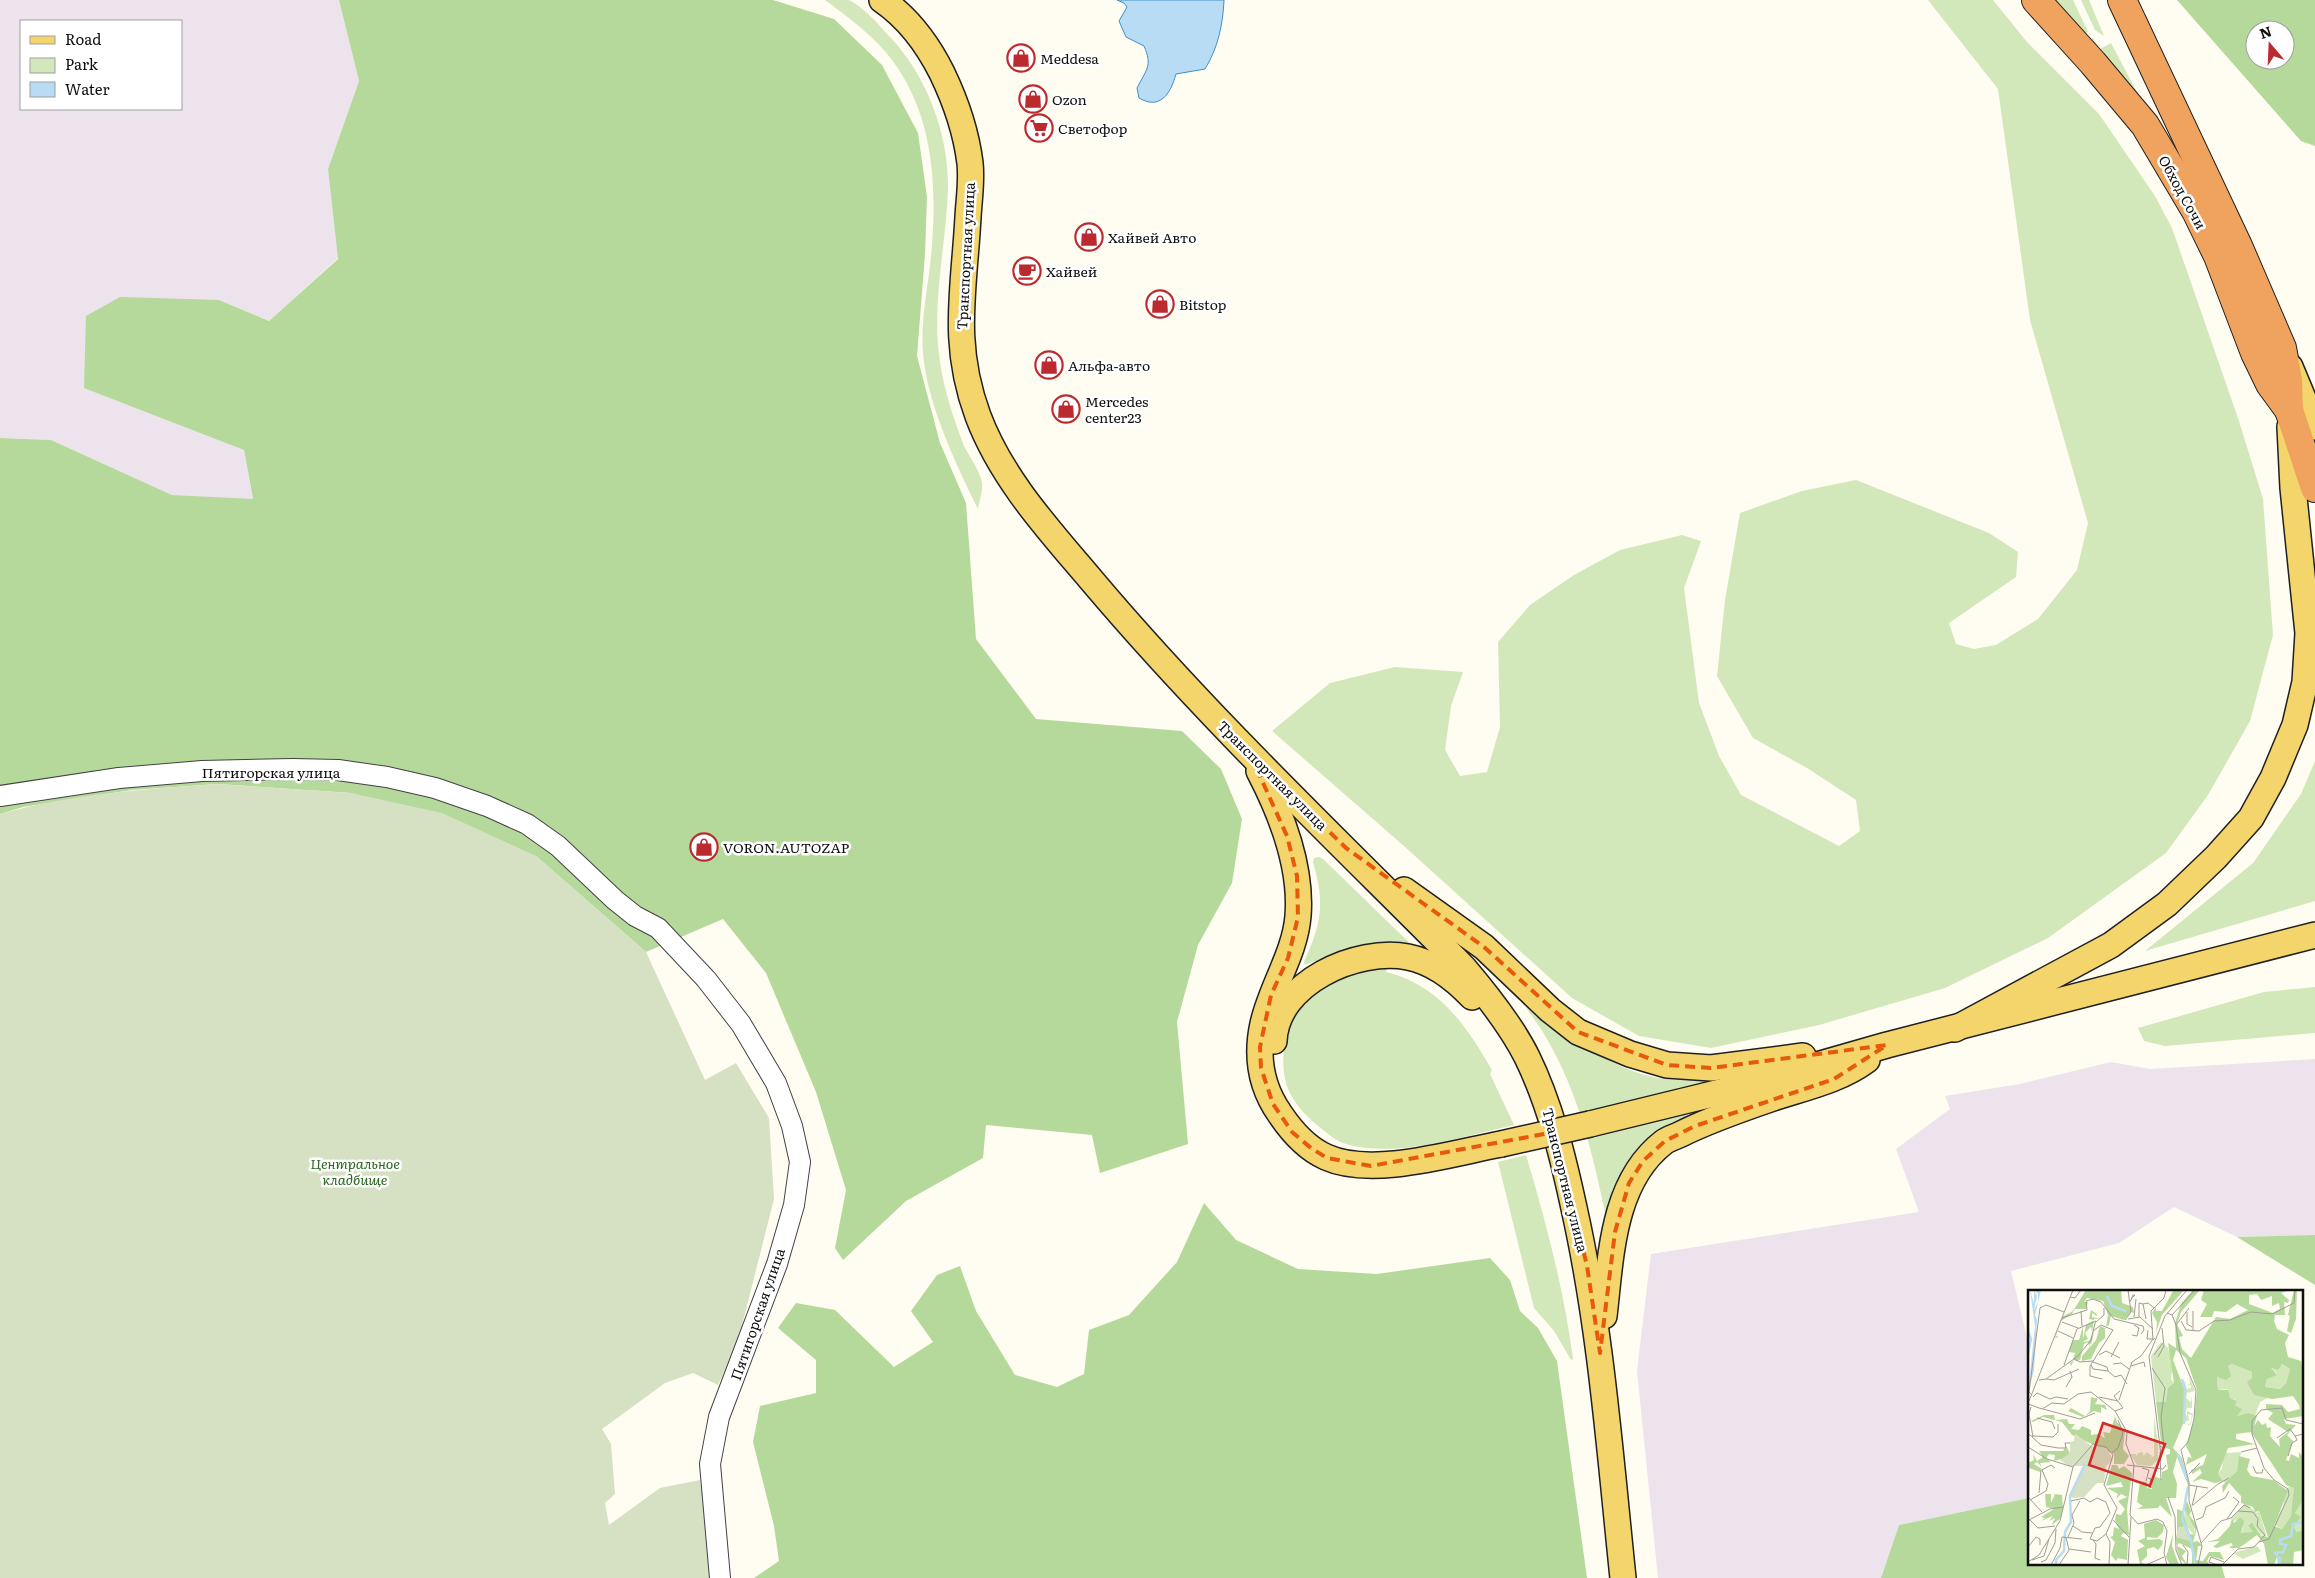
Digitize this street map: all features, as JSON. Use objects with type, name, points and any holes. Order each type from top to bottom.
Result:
[{"type":"highway","name":"Обход Сочи","points":[[2036,0],[2093,63],[2145,125],[2196,211],[2218,256],[2255,353],[2270,384],[2289,410]]},
{"type":"highway","name":"Обход Сочи","points":[[2122,0],[2238,246],[2282,348],[2288,380],[2289,410],[2315,488]]},
{"type":"main road","name":"Транспортная улица","points":[[882,0],[912,28],[933,56],[952,95],[964,131],[970,166],[966,256],[960,313],[960,343],[965,372],[986,436],[1005,472],[1066,550],[1122,616],[1250,754],[1464,968],[1492,1002],[1526,1056],[1546,1100],[1568,1177],[1587,1266],[1600,1354],[1623,1578]]},
{"type":"main road","points":[[2282,348],[2315,427]]},
{"type":"main road","points":[[1955,1028],[2111,945],[2168,904],[2216,857],[2251,818],[2273,778],[2297,717],[2305,682],[2308,633],[2293,488],[2289,410]]},
{"type":"main road","points":[[1250,754],[1270,791],[1287,836],[1297,876],[1298,917],[1288,958],[1271,995],[1263,1024],[1260,1047],[1261,1068],[1266,1090],[1292,1132],[1311,1148],[1327,1158],[1349,1164],[1371,1166],[1441,1156],[1590,1124],[1733,1089],[1888,1044],[2315,936]]},
{"type":"main road","points":[[1346,848],[1484,947],[1550,1010],[1578,1032],[1630,1054],[1667,1065],[1711,1068],[1888,1044]]},
{"type":"main road","points":[[1292,1132],[1281,1105],[1275,1082],[1273,1062],[1274,1035],[1280,1017],[1302,988],[1320,974],[1345,963],[1372,956],[1390,955],[1410,958],[1430,965],[1447,975],[1469,994],[1526,1056]]},
{"type":"main road","points":[[1600,1354],[1615,1232],[1629,1183],[1643,1161],[1665,1141],[1695,1126],[1834,1078],[1861,1064],[1888,1044]]},
{"type":"street","name":"Пятигорская улица","points":[[0,796],[119,778],[202,771],[338,770],[387,777],[435,788],[487,806],[527,824],[558,846],[614,900],[635,916],[658,928],[706,979],[741,1024],[776,1083],[792,1126],[800,1162],[794,1205],[777,1264],[720,1417],[710,1464],[720,1578]]},
{"type":"highlighted area","points":[[1250,754],[1346,848],[1484,947],[1578,1032],[1667,1065],[1711,1068],[1887,1045],[1834,1079],[1695,1126],[1665,1141],[1643,1161],[1629,1183],[1615,1232],[1600,1353],[1587,1266],[1555,1132],[1371,1166],[1327,1158],[1311,1148],[1292,1132],[1273,1104],[1261,1068],[1260,1047],[1271,995],[1288,958],[1298,917],[1297,876],[1287,836]]},
{"type":"shaded area","points":[[0,0],[339,0],[359,81],[328,169],[338,258],[269,321],[219,300],[172,421],[244,450],[253,500],[172,495],[51,440],[0,438]]},
{"type":"shaded area","points":[[2315,1059],[2315,1235],[2237,1237],[2174,1207],[2119,1243],[2011,1271],[2028,1342],[2028,1498],[1899,1525],[1881,1578],[1658,1578],[1637,1371],[1651,1254],[1919,1212],[1896,1149],[1950,1109],[1945,1096],[2020,1084],[2111,1062],[2150,1069]]},
{"type":"green space","points":[[339,0],[773,0],[834,19],[882,65],[918,133],[927,197],[925,254],[917,356],[940,443],[966,503],[976,639],[1036,719],[1182,731],[1221,769],[1242,819],[1232,883],[1198,945],[1177,1022],[1188,1144],[1100,1173],[1092,1135],[986,1125],[983,1158],[906,1201],[843,1260],[835,1248],[846,1190],[816,1092],[766,973],[723,919],[646,952],[536,856],[351,793],[217,784],[132,790],[23,807],[0,814],[0,438],[51,440],[172,495],[253,499],[244,450],[84,388],[86,316],[120,297],[219,300],[269,321],[338,259],[328,169],[359,81]]},
{"type":"green space","points":[[825,0],[848,0],[853,2],[864,10],[886,33],[915,70],[925,88],[940,127],[945,148],[948,189],[937,319],[940,362],[953,415],[964,446],[981,479],[982,489],[978,509],[936,413],[930,393],[923,353],[924,312],[931,258],[933,220],[932,172],[924,125],[916,102],[905,81],[885,51],[869,35]]},
{"type":"green space","points":[[1928,0],[1993,0],[2027,42],[2099,114],[2155,196],[2172,228],[2239,421],[2263,499],[2273,635],[2250,721],[2208,795],[2166,853],[2048,938],[1945,988],[1819,1025],[1711,1048],[1639,1036],[1572,998],[1404,846],[1272,731],[1330,683],[1395,667],[1463,672],[1451,706],[1445,750],[1460,776],[1487,772],[1500,727],[1498,642],[1530,605],[1574,575],[1620,550],[1682,535],[1701,541],[1684,588],[1699,703],[1719,756],[1741,795],[1839,846],[1860,831],[1856,800],[1807,768],[1753,738],[1717,676],[1725,600],[1740,513],[1802,491],[1856,480],[1989,533],[2018,552],[2016,577],[1949,623],[1956,644],[1974,649],[1996,645],[2038,619],[2077,570],[2088,523],[2030,320],[1998,89]]},
{"type":"green space","points":[[2052,0],[2073,0],[2088,32],[2084,34]]},
{"type":"green space","points":[[2081,0],[2089,0],[2104,36],[2095,30]]},
{"type":"green space","points":[[2177,0],[2315,0],[2315,146],[2301,141]]},
{"type":"green space","points":[[2093,38],[2100,49],[2111,43],[2139,96],[2089,41]]},
{"type":"green space","points":[[2315,761],[2315,901],[2145,951],[2253,863],[2301,794]]},
{"type":"green space","name":"Центральное кладбище","points":[[217,784],[351,793],[442,813],[536,856],[646,952],[705,1080],[736,1063],[769,1118],[774,1199],[737,1345],[718,1385],[693,1373],[665,1383],[602,1429],[611,1444],[615,1494],[605,1503],[609,1525],[660,1488],[700,1480],[714,1578],[0,1578],[0,814],[80,797],[135,790]]},
{"type":"green space","points":[[1319,857],[1419,952],[1368,945],[1347,949],[1305,965],[1304,962],[1315,935],[1320,913],[1319,890],[1313,862],[1314,858]]},
{"type":"green space","points":[[1365,967],[1387,968],[1386,972],[1421,986],[1449,1009],[1472,1038],[1492,1070],[1490,1074],[1514,1125],[1451,1140],[1406,1148],[1363,1148],[1336,1140],[1318,1126],[1296,1104],[1286,1081],[1283,1067],[1287,1036],[1299,1007],[1320,986]]},
{"type":"green space","points":[[1508,984],[1580,1042],[1621,1066],[1642,1074],[1664,1079],[1714,1081],[1677,1088],[1690,1127],[1606,1217],[1579,1111],[1563,1070],[1543,1033]]},
{"type":"green space","points":[[2315,987],[2315,1033],[2165,1046],[2144,1041],[2138,1028],[2264,992]]},
{"type":"green space","points":[[1526,1155],[1559,1282],[1573,1359],[1571,1360],[1554,1331],[1534,1308],[1498,1162]]},
{"type":"green space","points":[[1204,1203],[1236,1240],[1298,1269],[1377,1274],[1490,1258],[1510,1280],[1520,1311],[1538,1328],[1557,1361],[1587,1578],[754,1578],[779,1561],[774,1526],[753,1442],[760,1406],[816,1393],[816,1360],[778,1328],[796,1303],[835,1310],[894,1367],[933,1342],[911,1311],[937,1275],[960,1266],[976,1311],[1015,1375],[1057,1387],[1084,1374],[1089,1330],[1129,1315],[1177,1262]]},
{"type":"green space","points":[[2315,1235],[2315,1285],[2237,1237]]},
{"type":"green space","points":[[2028,1498],[2028,1566],[2222,1566],[2225,1578],[1881,1578],[1899,1525]]},
{"type":"water","points":[[1117,0],[1224,0],[1219,36],[1205,69],[1176,74],[1168,93],[1159,101],[1153,102],[1139,98],[1137,88],[1146,72],[1148,63],[1147,53],[1144,46],[1126,37],[1119,21],[1127,7],[1124,3]]},
{"type":"place","name":"Meddesa","points":[[1021,58]]},
{"type":"place","name":"Ozon","points":[[1033,99]]},
{"type":"place","name":"Светофор","points":[[1039,128]]},
{"type":"place","name":"Хайвей Авто","points":[[1089,237]]},
{"type":"place","name":"Хайвей","points":[[1027,271]]},
{"type":"place","name":"Bitstop","points":[[1160,304]]},
{"type":"place","name":"Альфа-авто","points":[[1049,365]]},
{"type":"place","name":"Mercedes center23","points":[[1066,409]]},
{"type":"place","name":"VORON.AUTOZAP","points":[[704,847]]}]
